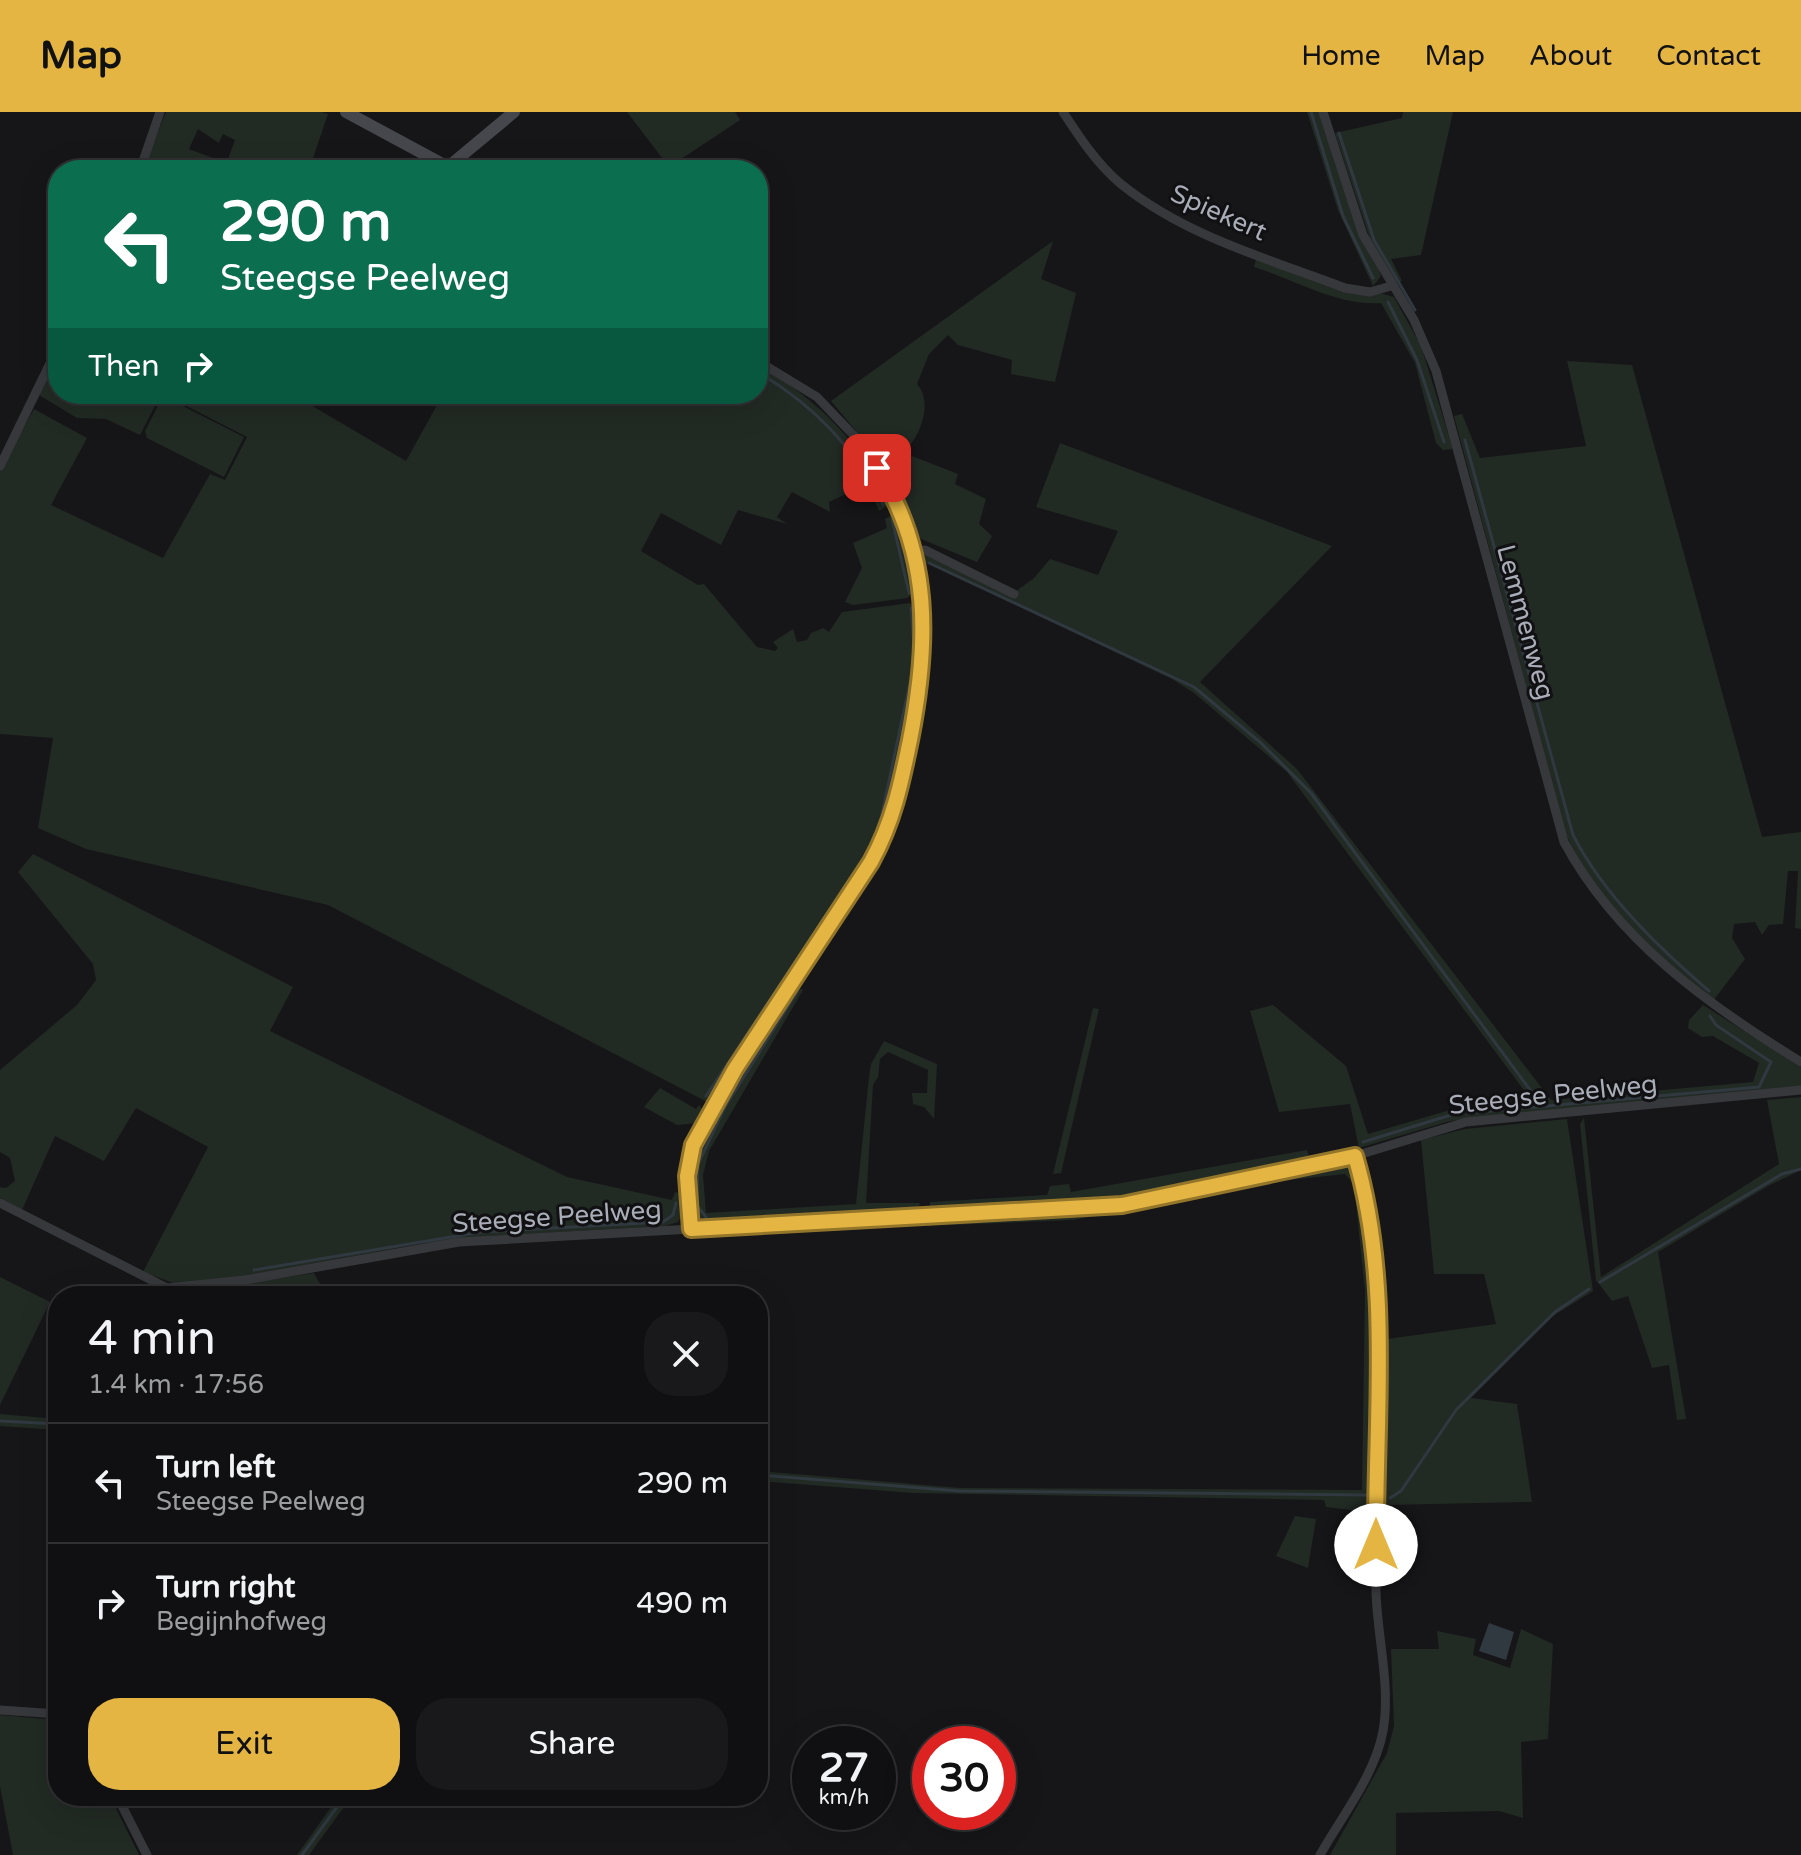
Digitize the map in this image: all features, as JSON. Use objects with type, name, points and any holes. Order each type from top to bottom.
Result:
[{"type":"street","points":[[143,160],[160,112]]},
{"type":"street","points":[[346,112],[435,160]]},
{"type":"street","points":[[459,160],[514,112]]},
{"type":"street","name":"Spiekert","points":[[1063,112],[1089,151],[1120,183],[1183,224],[1345,288],[1370,292],[1391,286]]},
{"type":"street","name":"Lemmenweg","points":[[1323,112],[1363,235],[1414,320],[1436,371],[1564,842],[1589,881],[1653,955],[1712,1006],[1801,1062]]},
{"type":"street","points":[[691,1229],[687,1176],[693,1145],[735,1069],[890,829],[920,686],[925,638],[914,552],[893,493],[860,442],[817,397],[768,367]]},
{"type":"street","points":[[0,466],[48,368]]},
{"type":"street","points":[[914,552],[925,550],[1014,594]]},
{"type":"street","name":"Steegse Peelweg","points":[[206,1286],[459,1242],[1122,1205],[1355,1156],[1466,1122],[1801,1090]]},
{"type":"street","points":[[1320,1855],[1373,1764],[1383,1729],[1376,1595],[1376,1259],[1366,1194],[1355,1156]]},
{"type":"street","name":"Steegse Peelweg","points":[[0,1203],[155,1286]]},
{"type":"street","points":[[0,1710],[48,1713]]},
{"type":"street","points":[[122,1806],[147,1855]]},
{"type":"shaded area","points":[[166,112],[328,114],[312,160],[228,160],[235,140],[223,134],[219,143],[198,129],[189,149],[212,160],[153,160],[148,157]]},
{"type":"shaded area","points":[[627,112],[735,112],[740,120],[680,160],[664,160]]},
{"type":"shaded area","points":[[1307,112],[1319,112],[1381,276],[1373,286],[1338,210]]},
{"type":"shaded area","points":[[1403,112],[1453,112],[1421,255],[1391,259],[1402,281],[1392,283],[1370,239],[1335,133],[1402,118]]},
{"type":"shaded area","points":[[1053,241],[1041,279],[1076,293],[1055,382],[1011,374],[1012,360],[958,345],[948,335],[929,354],[917,384],[924,401],[919,431],[900,455],[881,461],[831,401]]},
{"type":"shaded area","points":[[1256,259],[1394,297],[1421,346],[1453,449],[1443,450],[1436,443],[1415,363],[1381,303],[1364,303],[1316,291],[1254,267]]},
{"type":"shaded area","points":[[1567,361],[1632,365],[1762,837],[1801,832],[1801,929],[1795,928],[1798,871],[1788,871],[1783,924],[1769,925],[1762,935],[1755,922],[1734,924],[1732,938],[1745,959],[1713,1001],[1669,967],[1628,926],[1592,880],[1565,832],[1454,416],[1462,414],[1480,458],[1586,446]]},
{"type":"shaded area","points":[[768,371],[799,392],[835,424],[865,461],[891,504],[879,511],[867,484],[829,502],[830,512],[792,492],[777,517],[787,524],[738,510],[721,545],[661,513],[641,551],[698,585],[704,584],[757,647],[775,651],[778,648],[773,642],[793,629],[797,642],[807,640],[811,633],[823,628],[829,632],[842,612],[910,603],[918,611],[919,675],[882,837],[711,1104],[328,905],[86,849],[38,828],[53,738],[0,734],[0,470],[34,409],[87,438],[51,505],[163,558],[210,474],[225,480],[247,437],[183,404],[309,404],[406,461],[437,404],[768,404]]},
{"type":"shaded area","points":[[48,377],[48,400],[39,395]]},
{"type":"shaded area","points":[[54,404],[156,404],[140,435],[106,419],[77,418]]},
{"type":"shaded area","points":[[159,404],[179,404],[244,437],[224,477],[147,438],[145,431]]},
{"type":"shaded area","points":[[1060,443],[1332,546],[1200,682],[1297,769],[1551,1100],[1753,1082],[1759,1063],[1713,1036],[1702,1037],[1688,1028],[1689,1020],[1703,1005],[1801,1067],[1801,1086],[1450,1121],[1359,1148],[1350,1104],[1279,1112],[1250,1011],[1273,1005],[1346,1066],[1368,1134],[1467,1105],[1532,1101],[1287,772],[1194,693],[1172,679],[918,559],[926,553],[1011,595],[1034,578],[1050,559],[1098,575],[1118,531],[1036,507]]},
{"type":"shaded area","points":[[912,456],[958,474],[955,484],[986,499],[979,524],[992,536],[977,562],[914,536],[890,479]]},
{"type":"shaded area","points":[[895,513],[909,551],[912,594],[907,598],[853,605],[845,602],[862,568],[853,543],[887,528],[885,519]]},
{"type":"shaded area","points":[[33,854],[293,987],[270,1031],[567,1177],[672,1200],[675,1192],[683,1194],[683,1212],[678,1222],[665,1226],[490,1236],[420,1244],[234,1278],[173,1283],[143,1272],[208,1147],[136,1108],[104,1161],[55,1136],[22,1210],[0,1198],[0,1187],[6,1188],[15,1181],[10,1158],[0,1152],[0,1070],[77,1005],[96,980],[93,964],[18,872]]},
{"type":"shaded area","points":[[795,986],[803,990],[709,1151],[703,1175],[706,1213],[856,1204],[871,1064],[884,1041],[937,1064],[934,1119],[924,1107],[913,1104],[912,1093],[927,1093],[928,1070],[888,1052],[880,1059],[878,1077],[873,1085],[866,1203],[920,1203],[917,1214],[704,1226],[696,1223],[691,1197],[695,1168],[706,1135],[722,1101]]},
{"type":"shaded area","points":[[1093,1008],[1099,1009],[1061,1173],[1053,1174]]},
{"type":"shaded area","points":[[660,1088],[696,1109],[699,1105],[703,1110],[697,1123],[677,1125],[644,1107]]},
{"type":"shaded area","points":[[1801,1097],[1801,1170],[1768,1186],[1658,1252],[1686,1419],[1677,1420],[1669,1365],[1652,1368],[1628,1296],[1612,1301],[1596,1280],[1580,1124],[1584,1118],[1601,1277],[1779,1164],[1767,1100]]},
{"type":"shaded area","points":[[1567,1119],[1593,1291],[1553,1316],[1471,1398],[1517,1404],[1532,1502],[1386,1505],[1387,1339],[1496,1324],[1484,1274],[1434,1274],[1421,1140],[1465,1129]]},
{"type":"shaded area","points":[[1307,1150],[1310,1161],[1092,1205],[930,1213],[930,1202],[1047,1195],[1050,1186],[1069,1184],[1071,1192]]},
{"type":"shaded area","points":[[1331,1163],[1348,1164],[1356,1173],[1370,1232],[1374,1298],[1372,1508],[1368,1512],[1326,1507],[1324,1500],[913,1493],[768,1482],[768,1472],[960,1488],[1362,1490],[1365,1291],[1354,1184],[1345,1174],[1281,1181],[1073,1220],[926,1226],[933,1220],[1055,1215],[1188,1193]]},
{"type":"shaded area","points":[[314,1273],[320,1284],[319,1286],[230,1286]]},
{"type":"shaded area","points":[[0,1277],[48,1301],[48,1306],[0,1405]]},
{"type":"shaded area","points":[[0,1414],[48,1418],[48,1429],[0,1426]]},
{"type":"shaded area","points":[[1295,1516],[1316,1519],[1308,1568],[1276,1556]]},
{"type":"shaded area","points":[[1489,1623],[1514,1632],[1506,1660],[1479,1651]]},
{"type":"shaded area","points":[[1521,1629],[1553,1644],[1548,1739],[1521,1742],[1523,1818],[1499,1811],[1396,1813],[1396,1855],[1330,1855],[1387,1753],[1394,1726],[1391,1649],[1439,1649],[1437,1631],[1476,1639],[1473,1655],[1510,1668]]},
{"type":"shaded area","points":[[0,1715],[48,1719],[48,1806],[115,1806],[139,1855],[13,1855],[0,1786]]},
{"type":"shaded area","points":[[332,1806],[345,1806],[309,1855],[297,1855]]},
{"type":"waterway","points":[[1311,112],[1343,216],[1373,278]]},
{"type":"waterway","points":[[1339,133],[1374,240],[1415,310]]},
{"type":"waterway","points":[[1388,302],[1417,360],[1444,442]]},
{"type":"waterway","points":[[768,378],[797,399],[830,429],[858,464],[883,504]]},
{"type":"waterway","points":[[1465,440],[1573,835],[1616,899],[1709,991]]},
{"type":"waterway","points":[[892,519],[909,593]]},
{"type":"waterway","points":[[929,563],[1194,687],[1261,743],[1311,793],[1536,1098]]},
{"type":"waterway","points":[[706,1096],[871,848],[881,818],[915,659],[911,608]]},
{"type":"waterway","points":[[706,1217],[697,1206],[698,1164],[725,1107],[797,992]]},
{"type":"waterway","points":[[1468,1113],[1759,1087],[1771,1062],[1716,1025],[1710,1016]]},
{"type":"waterway","points":[[1363,1142],[1454,1114]]},
{"type":"waterway","points":[[1600,1282],[1782,1174],[1801,1169]]},
{"type":"waterway","points":[[254,1270],[481,1232],[663,1222],[673,1215],[676,1203]]},
{"type":"waterway","points":[[1390,1498],[1401,1491],[1456,1410],[1555,1312],[1589,1289]]},
{"type":"waterway","points":[[0,1421],[48,1423]]},
{"type":"waterway","points":[[768,1476],[959,1491],[1367,1495]]},
{"type":"waterway","points":[[302,1855],[338,1806]]},
{"type":"route","points":[[877,468],[893,493],[913,547],[925,638],[920,686],[897,801],[890,829],[871,862],[735,1069],[693,1145],[687,1176],[691,1229],[1122,1205],[1355,1156],[1366,1194],[1377,1272],[1376,1545]]}]
